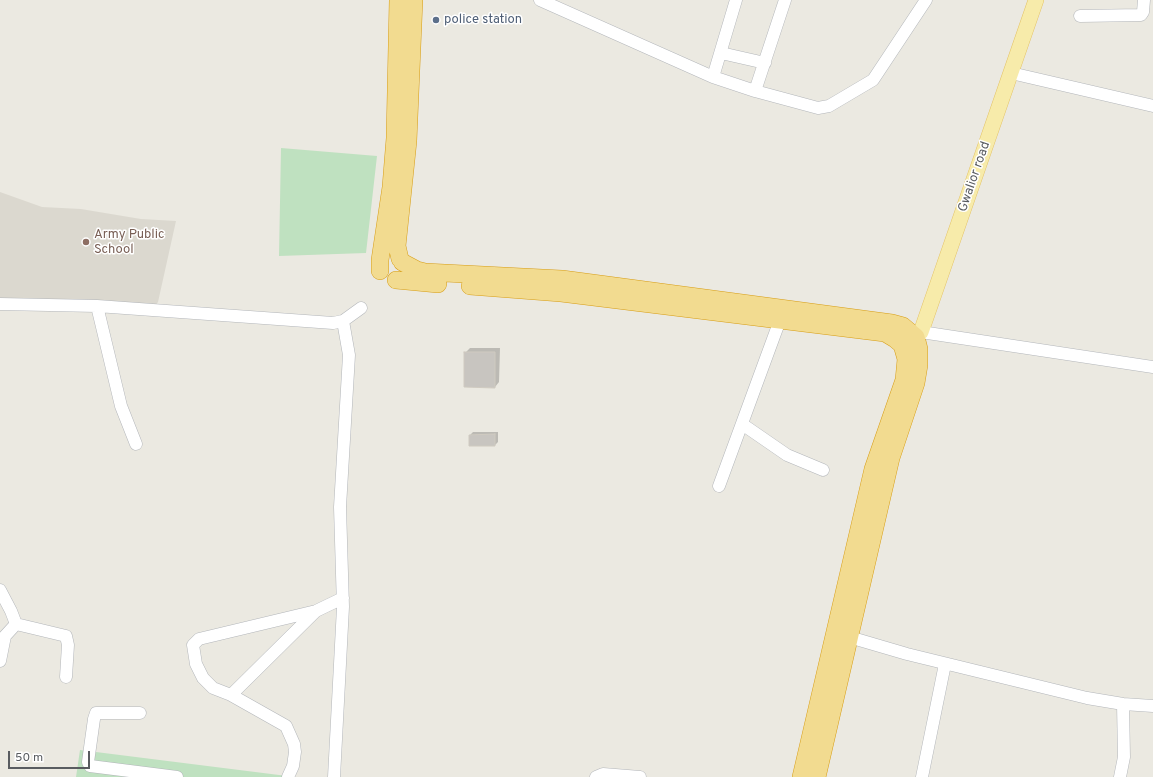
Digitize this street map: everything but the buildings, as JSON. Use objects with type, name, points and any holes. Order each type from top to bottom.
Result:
[{"type":"highway","points":[[398,0],[395,138],[392,187],[380,260],[380,271],[386,279],[561,293],[885,333],[895,339],[913,338]]},
{"type":"highway","points":[[396,280],[404,272],[397,246],[408,141],[414,0]]},
{"type":"highway","points":[[380,271],[384,260],[392,257],[425,272],[562,278],[892,323],[903,326],[913,338],[919,360],[916,383],[891,458],[816,777]]},
{"type":"highway","points":[[801,777],[873,469],[904,380],[906,359],[913,338]]},
{"type":"main road","name":"Gwalior road","points":[[913,338],[1011,73],[1036,0]]},
{"type":"street","points":[[540,0],[713,77],[808,106],[823,108],[873,80],[926,0]]},
{"type":"street","points":[[713,77],[736,0]]},
{"type":"street","points":[[755,91],[785,0]]},
{"type":"street","points":[[1080,16],[1141,15],[1143,12],[1144,0]]},
{"type":"street","points":[[720,53],[765,63]]},
{"type":"street","points":[[1011,73],[1153,106]]},
{"type":"street","points":[[0,304],[97,306],[302,322],[333,323],[343,321],[361,308]]},
{"type":"street","points":[[97,306],[121,406],[136,444]]},
{"type":"street","points":[[719,486],[780,320]]},
{"type":"street","points":[[334,777],[342,644],[343,598],[340,508],[349,355],[343,321]]},
{"type":"street","points":[[913,338],[1153,367]]},
{"type":"street","points":[[742,424],[787,455],[823,470]]},
{"type":"street","points":[[0,590],[16,624]]},
{"type":"street","points":[[288,777],[293,766],[295,752],[294,744],[286,726],[230,695],[213,688],[202,678],[196,664],[193,645],[195,641],[316,611],[343,598]]},
{"type":"street","points":[[230,695],[316,611]]},
{"type":"street","points":[[0,661],[5,636],[16,624]]},
{"type":"street","points":[[16,624],[66,636],[68,646],[66,677]]},
{"type":"street","points":[[849,636],[945,664],[1087,698],[1123,704],[1153,706]]},
{"type":"street","points":[[922,777],[945,664]]},
{"type":"street","points":[[1120,777],[1124,757],[1123,704]]},
{"type":"street","points":[[140,714],[96,714],[88,762],[90,766],[178,777]]},
{"type":"street","points":[[596,777],[603,774],[640,777]]},
{"type":"shaded area","name":"Army Public School","points":[[0,192],[42,207],[81,209],[141,219],[176,221],[158,302],[154,307],[0,300]]},
{"type":"green space","points":[[281,148],[377,156],[366,253],[279,256]]},
{"type":"green space","points":[[80,750],[295,777],[76,777]]},
{"type":"place","name":"police station","points":[[436,20]]},
{"type":"place","name":"Army Public School","points":[[86,242]]}]
